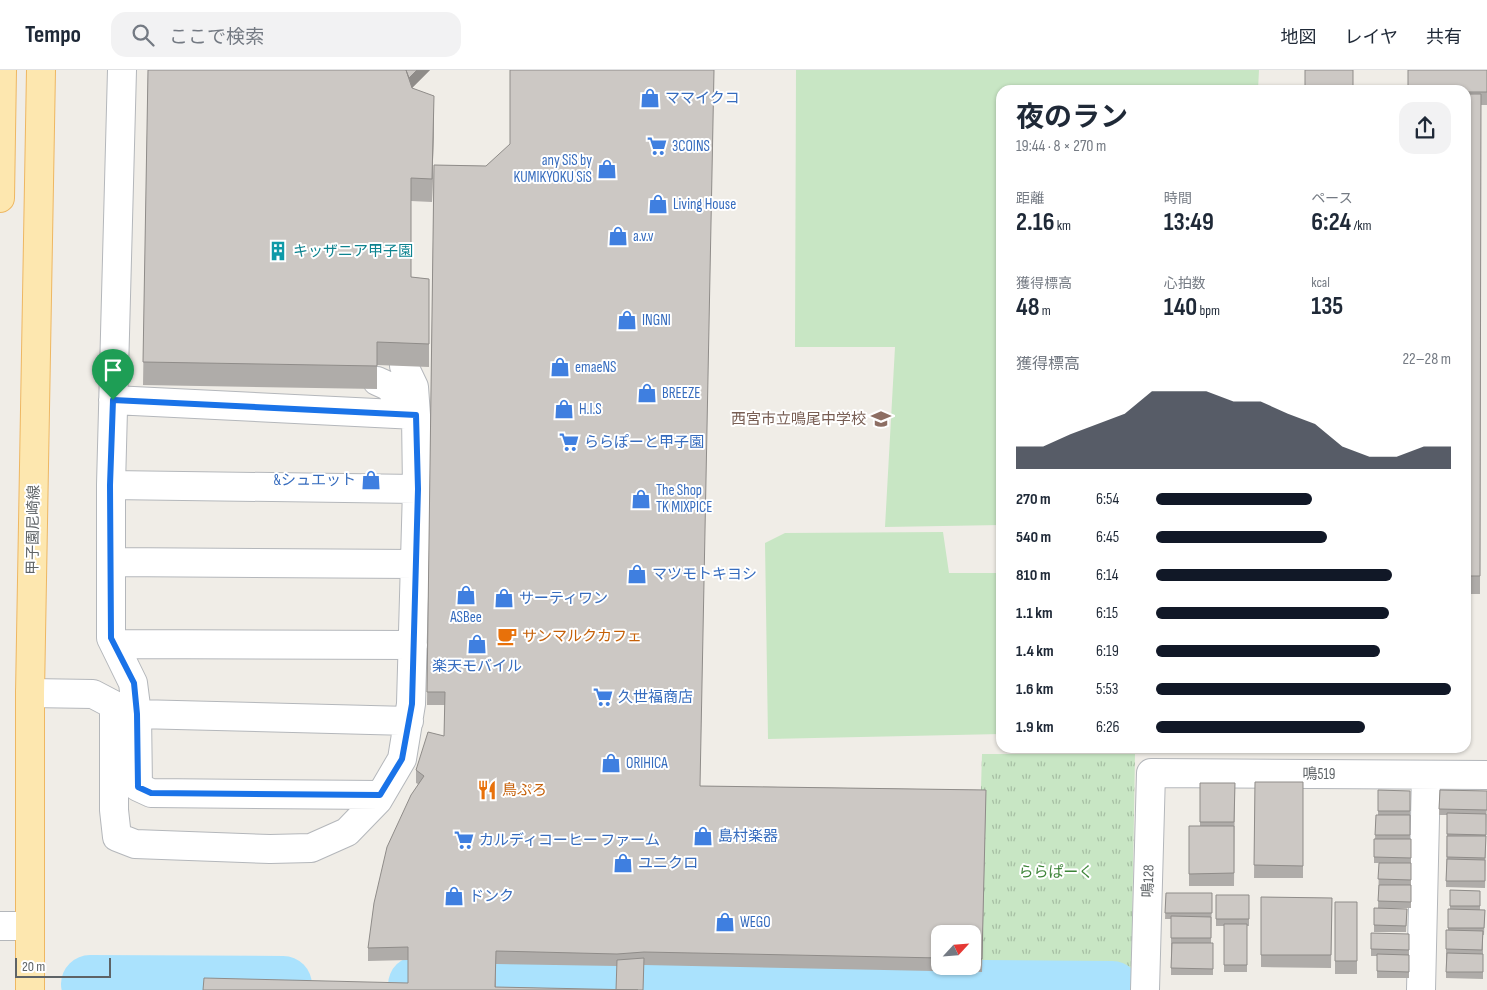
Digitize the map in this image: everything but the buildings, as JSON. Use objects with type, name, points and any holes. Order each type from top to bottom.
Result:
[{"type":"main road","points":[[0,198],[2,70]]},
{"type":"main road","name":"甲子園尼崎線","points":[[30,990],[30,693],[41,70]]},
{"type":"street","points":[[122,70],[110,485],[111,638],[134,683],[137,714],[138,787],[151,793],[380,795]]},
{"type":"street","points":[[30,693],[93,694],[114,705],[114,810],[117,837],[135,844],[270,849],[311,848],[347,832],[378,800],[402,759],[412,704],[418,489],[414,387],[404,366]]},
{"type":"street","points":[[377,381],[388,386],[416,415]]},
{"type":"street","points":[[113,400],[416,415]]},
{"type":"street","points":[[110,485],[418,489]]},
{"type":"street","points":[[111,562],[415,564]]},
{"type":"street","points":[[114,644],[413,645]]},
{"type":"street","points":[[137,714],[409,721]]},
{"type":"street","name":"鳴519","points":[[1151,773],[1487,775]]},
{"type":"street","name":"鳴128","points":[[1145,990],[1151,773]]},
{"type":"street","points":[[1422,990],[1426,774]]},
{"type":"street","points":[[0,926],[30,926]]},
{"type":"green space","points":[[796,70],[1259,70],[1258,85],[996,85],[996,525],[885,527],[895,347],[795,347]]},
{"type":"green space","points":[[943,532],[949,573],[996,573],[996,734],[768,739],[765,543],[785,533]]},
{"type":"green space","name":"ららぱーく","points":[[982,754],[1135,754],[1131,990],[975,990],[975,975],[981,975],[981,925],[977,925]]},
{"type":"waterway","points":[[90,984],[283,985]]},
{"type":"waterway","points":[[417,985],[1112,990]]},
{"type":"place","name":"ママイクコ","points":[[650,98]]},
{"type":"place","name":"3COINS","points":[[657,146]]},
{"type":"place","name":"any SiS by KUMIKYOKU SiS","points":[[607,169]]},
{"type":"place","name":"Living House","points":[[658,204]]},
{"type":"place","name":"a.v.v","points":[[618,236]]},
{"type":"place","name":"キッザニア甲子園","points":[[278,251]]},
{"type":"place","name":"INGNI","points":[[627,320]]},
{"type":"place","name":"emaeNS","points":[[560,367]]},
{"type":"place","name":"BREEZE","points":[[647,393]]},
{"type":"place","name":"H.I.S","points":[[564,409]]},
{"type":"place","name":"西宮市立鳴尾中学校","points":[[881,419]]},
{"type":"place","name":"ららぽーと甲子園","points":[[569,442]]},
{"type":"place","name":"&シュエット","points":[[371,480]]},
{"type":"place","name":"The Shop TK MIXPICE","points":[[641,499]]},
{"type":"place","name":"マツモトキヨシ","points":[[637,574]]},
{"type":"place","name":"ASBee","points":[[466,595]]},
{"type":"place","name":"サーティワン","points":[[504,598]]},
{"type":"place","name":"サンマルクカフェ","points":[[507,636]]},
{"type":"place","name":"楽天モバイル","points":[[477,644]]},
{"type":"place","name":"久世福商店","points":[[603,697]]},
{"type":"place","name":"ORIHICA","points":[[611,763]]},
{"type":"place","name":"鳥ぷろ","points":[[487,790]]},
{"type":"place","name":"島村楽器","points":[[703,836]]},
{"type":"place","name":"カルディコーヒー ファーム","points":[[464,840]]},
{"type":"place","name":"ユニクロ","points":[[623,863]]},
{"type":"place","name":"ドンク","points":[[454,896]]},
{"type":"place","name":"WEGO","points":[[725,922]]},
{"type":"route","points":[[113,400],[416,415],[418,489],[412,704],[402,759],[380,795],[151,793],[138,787],[137,714],[134,683],[111,638],[110,485],[113,400]]}]
